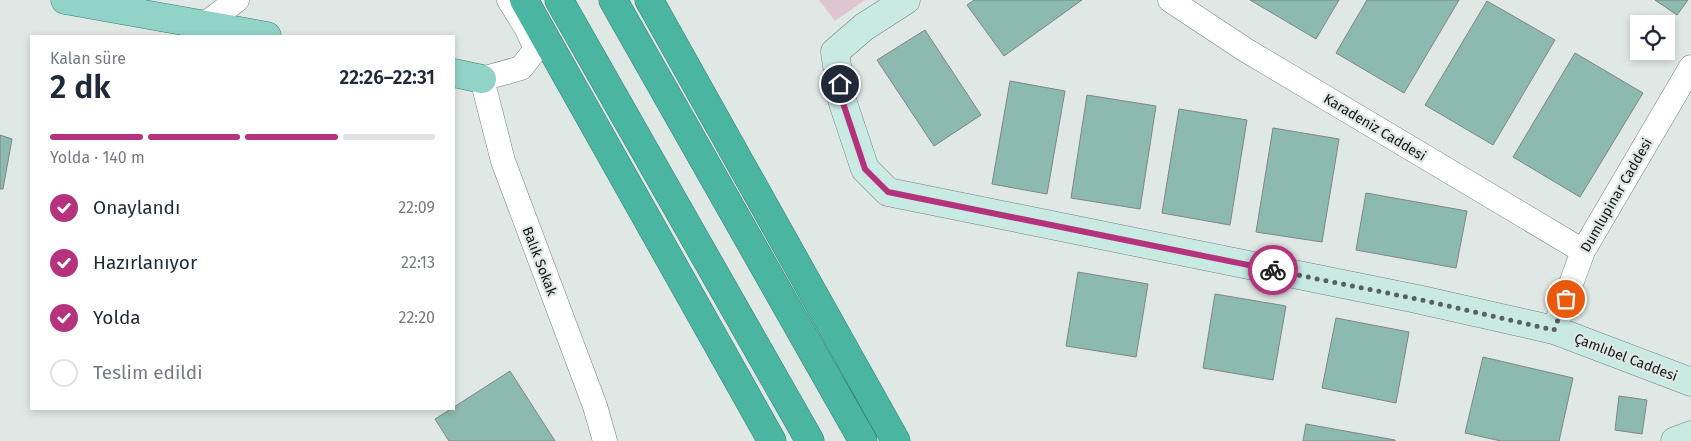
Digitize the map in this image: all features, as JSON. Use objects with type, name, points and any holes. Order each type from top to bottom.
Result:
[{"type":"highway","points":[[524,0],[772,441]]},
{"type":"highway","points":[[560,0],[810,441]]},
{"type":"highway","points":[[613,0],[863,441]]},
{"type":"highway","points":[[649,0],[896,441]]},
{"type":"main road","points":[[65,0],[262,35]]},
{"type":"main road","points":[[455,73],[482,78]]},
{"type":"street","points":[[205,24],[237,0]]},
{"type":"street","points":[[482,78],[521,68],[536,49],[527,29],[509,0]]},
{"type":"street","name":"Çamlıbel Caddesi","points":[[906,0],[864,27],[835,52],[842,100],[865,169],[888,192],[1417,299],[1554,330],[1691,382]]},
{"type":"street","name":"Karadeniz Caddesi","points":[[1170,0],[1244,49],[1583,252]]},
{"type":"street","name":"Dumlupinar Caddesi","points":[[1554,330],[1583,252],[1691,66]]},
{"type":"street","name":"Balık Sokak","points":[[482,78],[503,161],[595,406],[605,441]]},
{"type":"street","points":[[1675,441],[1691,435]]},
{"type":"shaded area","points":[[819,0],[865,0],[835,21]]},
{"type":"building","points":[[974,0],[1082,0],[1004,56],[967,5]]},
{"type":"building","points":[[1250,0],[1339,0],[1316,39]]},
{"type":"building","points":[[1367,0],[1459,0],[1404,93],[1336,53]]},
{"type":"building","points":[[1655,0],[1688,0],[1677,15]]},
{"type":"building","points":[[1487,1],[1555,40],[1493,145],[1425,105]]},
{"type":"building","points":[[925,30],[981,115],[934,146],[877,60]]},
{"type":"building","points":[[1575,53],[1643,93],[1580,197],[1513,157]]},
{"type":"building","points":[[1010,81],[1065,91],[1047,194],[992,184]]},
{"type":"building","points":[[1087,95],[1156,106],[1140,209],[1071,198]]},
{"type":"building","points":[[1179,109],[1247,120],[1230,225],[1162,213]]},
{"type":"building","points":[[1273,128],[1339,139],[1322,242],[1256,232]]},
{"type":"building","points":[[0,135],[12,139],[3,189],[0,189]]},
{"type":"building","points":[[1366,193],[1467,211],[1456,268],[1356,250]]},
{"type":"building","points":[[1078,272],[1148,284],[1136,357],[1066,346]]},
{"type":"building","points":[[1215,294],[1286,306],[1273,380],[1203,368]]},
{"type":"building","points":[[1336,318],[1409,332],[1396,403],[1322,388]]},
{"type":"building","points":[[1483,357],[1573,378],[1559,441],[1501,441],[1465,433]]},
{"type":"building","points":[[510,371],[555,441],[449,441],[435,419],[449,410],[455,410],[455,406]]},
{"type":"building","points":[[1619,396],[1647,400],[1642,434],[1615,430]]},
{"type":"building","points":[[1306,424],[1395,440],[1395,441],[1303,441]]},
{"type":"way so far","points":[[1273,270],[1417,299],[1554,330],[1566,299]]},
{"type":"route","points":[[840,84],[842,100],[865,169],[888,192],[1273,270]]}]
